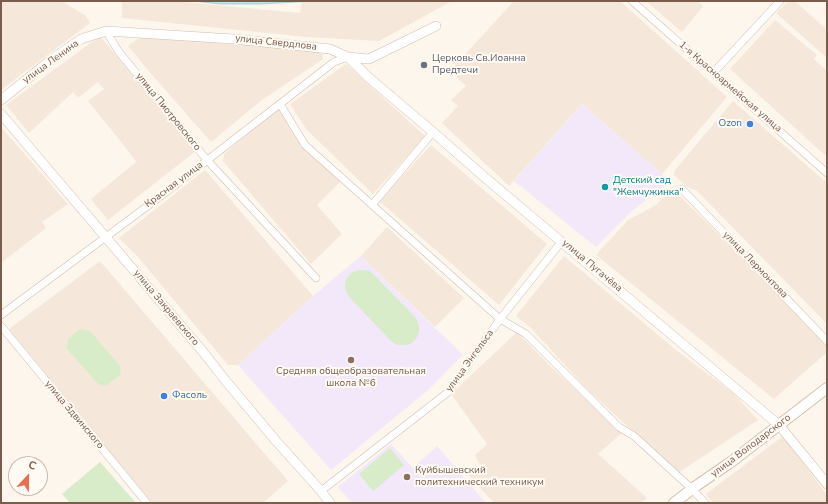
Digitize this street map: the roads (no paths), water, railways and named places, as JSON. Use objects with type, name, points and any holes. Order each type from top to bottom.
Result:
[{"type":"main road","name":"улица Володарского","points":[[674,503],[731,462],[827,388]]},
{"type":"street","name":"1-я Красноармейская улица","points":[[632,1],[827,173]]},
{"type":"street","points":[[714,72],[780,1]]},
{"type":"street","name":"улица Свердлова","points":[[106,31],[233,39],[315,47],[330,49],[348,57],[369,59],[436,26]]},
{"type":"street","name":"улица Ленина","points":[[1,100],[52,59],[81,39],[106,31]]},
{"type":"street","name":"улица Пиотровского","points":[[106,31],[119,52],[208,160],[316,278]]},
{"type":"street","name":"Красная улица","points":[[1,316],[161,196],[334,62],[348,57]]},
{"type":"street","name":"улица Пугачёва","points":[[348,57],[368,77],[482,175],[779,425],[827,484]]},
{"type":"street","points":[[280,104],[305,145],[500,319],[526,334],[619,427],[634,436],[692,489],[705,503]]},
{"type":"street","name":"улица Закраевского","points":[[1,114],[330,503]]},
{"type":"street","points":[[372,206],[433,132]]},
{"type":"street","name":"улица Лермонтова","points":[[682,189],[827,341]]},
{"type":"street","name":"улица Энгельса","points":[[321,491],[447,393],[500,319],[562,241]]},
{"type":"street","name":"улица Здвинского","points":[[1,326],[147,503]]},
{"type":"water","points":[[194,1],[313,1],[260,4],[220,4]]},
{"type":"place","name":"Церковь Св.Иоанна Предтечи","points":[[424,65]]},
{"type":"place","name":"Ozon","points":[[750,124]]},
{"type":"place","name":"Детский сад \"Жемчужинка\"","points":[[605,187]]},
{"type":"place","name":"Средняя общеобразовательная школа №6","points":[[351,360]]},
{"type":"place","name":"Фасоль","points":[[164,396]]},
{"type":"place","name":"Куйбышевский политехнический техникум","points":[[407,477]]}]
